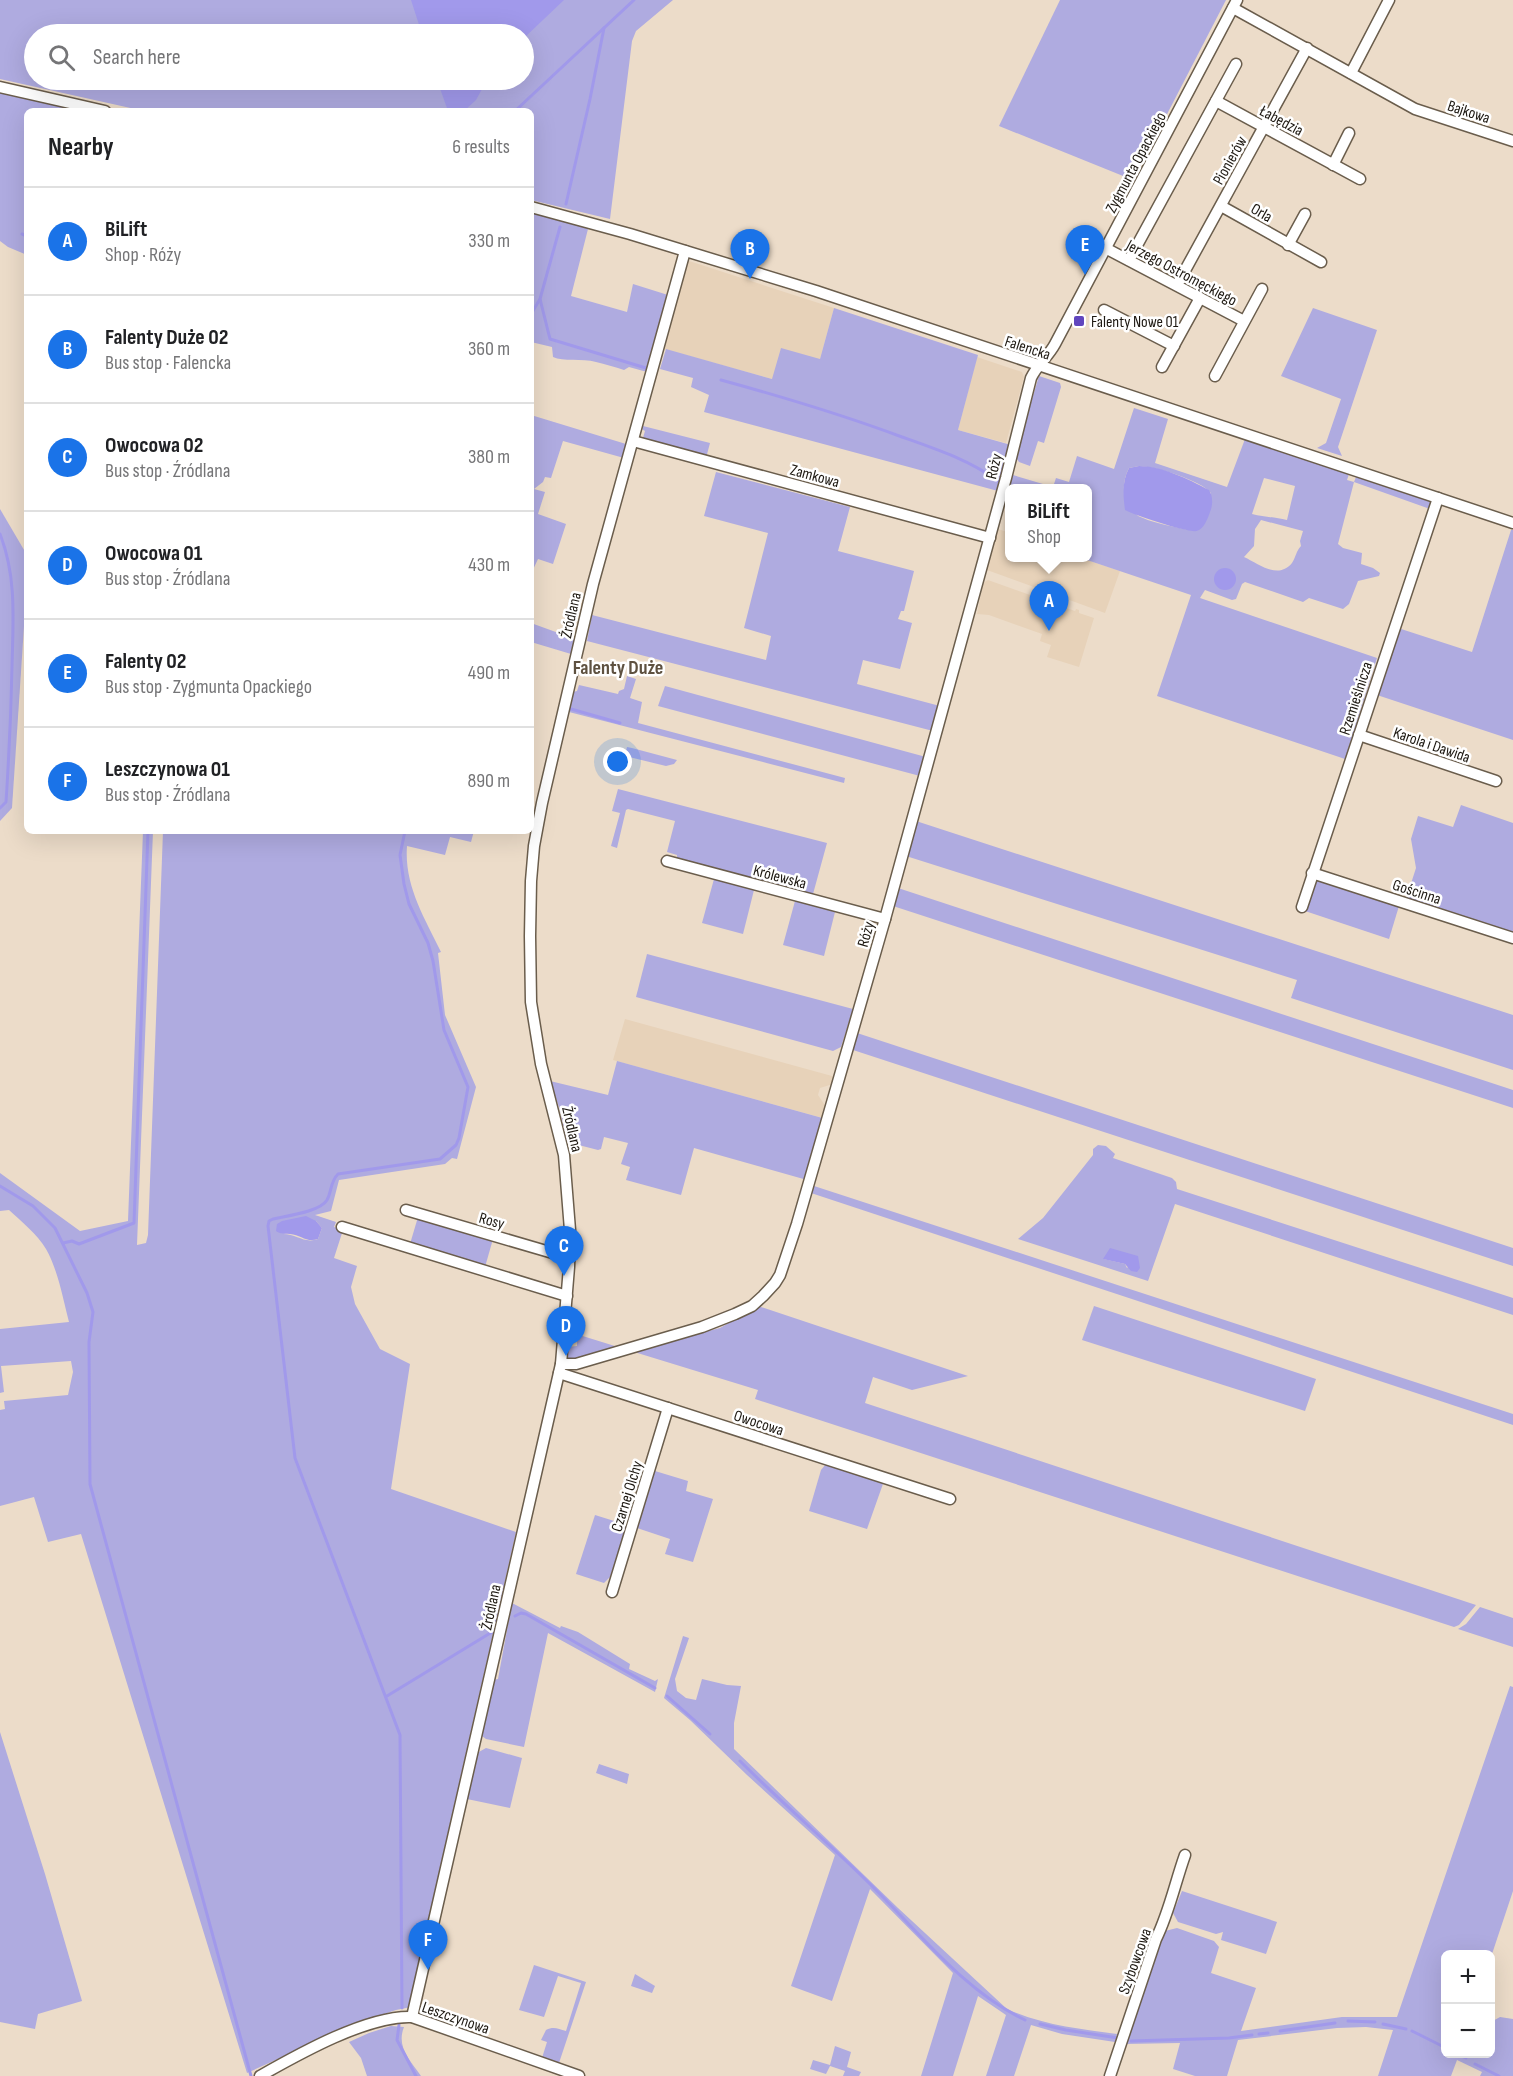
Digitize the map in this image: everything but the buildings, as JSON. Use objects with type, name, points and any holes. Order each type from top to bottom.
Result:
[{"type":"street","points":[[1352,73],[1389,0]]},
{"type":"street","name":"Bajkowa","points":[[1235,4],[1415,109],[1513,141]]},
{"type":"street","name":"Zygmunta Opackiego","points":[[1038,366],[1050,353],[1107,249],[1235,4]]},
{"type":"street","name":"Pionierów","points":[[1177,285],[1307,48]]},
{"type":"street","points":[[1129,260],[1236,64]]},
{"type":"street","points":[[0,87],[92,108]]},
{"type":"street","name":"Łabędzia","points":[[1216,101],[1360,179]]},
{"type":"street","points":[[1333,165],[1349,133]]},
{"type":"street","name":"Orla","points":[[1221,206],[1321,262]]},
{"type":"street","name":"Falencka","points":[[534,208],[630,234],[816,291],[1513,523]]},
{"type":"street","points":[[1288,245],[1305,214]]},
{"type":"street","name":"Jerzego Ostromęckiego","points":[[1107,249],[1244,321]]},
{"type":"street","name":"Źródlana","points":[[412,2017],[560,1368],[570,1258],[570,1230],[564,1155],[541,1064],[531,1002],[531,881],[538,824],[593,584],[685,251]]},
{"type":"street","points":[[1215,376],[1262,289]]},
{"type":"street","points":[[1162,367],[1200,298]]},
{"type":"street","points":[[1104,310],[1173,346]]},
{"type":"street","name":"Róży","points":[[560,1368],[702,1327],[752,1306],[776,1283],[797,1224],[885,919],[990,538],[1029,385],[1038,366]]},
{"type":"street","name":"Zamkowa","points":[[633,441],[990,538]]},
{"type":"street","name":"Rzemieślnicza","points":[[1302,907],[1438,498]]},
{"type":"street","name":"Karola i Dawida","points":[[1359,735],[1496,781]]},
{"type":"street","name":"Królewska","points":[[667,861],[885,919]]},
{"type":"street","name":"Gościnna","points":[[1312,873],[1513,938]]},
{"type":"street","name":"Rosy","points":[[406,1210],[570,1258]]},
{"type":"street","points":[[342,1227],[567,1296]]},
{"type":"street","name":"Owocowa","points":[[560,1368],[668,1408],[950,1499]]},
{"type":"street","name":"Czarnej Olchy","points":[[612,1592],[668,1408]]},
{"type":"street","name":"Szybowcowa","points":[[1110,2076],[1156,1940],[1165,1920],[1185,1855]]},
{"type":"street","name":"Leszczynowa","points":[[261,2075],[342,2035],[388,2019],[412,2017],[579,2076]]},
{"type":"shaded area","points":[[0,0],[673,0],[636,31],[632,41],[610,219],[534,201],[534,108],[130,108],[50,90],[534,90],[534,24],[24,24],[24,84],[0,79]]},
{"type":"shaded area","points":[[411,0],[564,0],[534,28],[534,24],[419,24]]},
{"type":"shaded area","points":[[1060,0],[1226,0],[1133,180],[999,126]]},
{"type":"shaded area","points":[[441,90],[482,90],[476,100],[467,108],[447,108]]},
{"type":"shaded area","points":[[0,93],[67,108],[24,108],[24,254],[0,241]]},
{"type":"shaded area","points":[[534,214],[563,220],[588,229],[571,296],[627,312],[633,284],[668,295],[647,372],[629,367],[624,370],[591,361],[553,357],[552,347],[534,343]]},
{"type":"shaded area","points":[[689,261],[834,308],[820,359],[772,379],[664,349]]},
{"type":"shaded area","points":[[834,308],[978,355],[958,430],[1011,445],[998,491],[704,412],[709,395],[691,387],[693,378],[660,369],[666,349],[772,379],[781,348],[820,359]]},
{"type":"shaded area","points":[[1313,308],[1377,330],[1338,447],[1342,456],[1317,448],[1326,443],[1341,399],[1281,376]]},
{"type":"shaded area","points":[[977,357],[1022,372],[1024,377],[1006,443],[958,430]]},
{"type":"shaded area","points":[[1039,376],[1060,383],[1061,387],[1044,443],[1038,441],[1030,466],[1019,462],[1015,456]]},
{"type":"shaded area","points":[[1134,408],[1168,419],[1155,463],[1227,487],[1245,439],[1349,474],[1347,480],[1354,482],[1338,544],[1343,548],[1362,553],[1361,564],[1380,573],[1379,576],[1358,581],[1349,604],[1343,609],[1309,598],[1303,602],[1245,582],[1236,599],[1232,600],[1205,590],[1200,598],[1377,658],[1345,759],[1157,696],[1191,595],[1092,562],[1092,484],[1054,484],[1056,478],[1069,482],[1077,456],[1114,469]],"holes":[[[1139,466],[1178,475],[1206,488],[1211,493],[1197,531],[1148,520],[1132,510],[1124,493],[1124,481],[1129,468]],[[1264,478],[1295,486],[1287,520],[1252,514]],[[1261,520],[1303,531],[1301,546],[1287,568],[1268,569],[1244,557],[1254,546],[1255,529]]]},
{"type":"shaded area","points":[[534,416],[626,444],[624,458],[563,441],[551,478],[545,477],[543,482],[534,489]]},
{"type":"shaded area","points":[[643,426],[710,443],[706,458],[642,441],[645,431],[642,429]]},
{"type":"shaded area","points":[[1139,466],[1166,471],[1209,490],[1212,506],[1202,528],[1197,531],[1183,529],[1125,510],[1125,478],[1129,468]]},
{"type":"shaded area","points":[[716,472],[850,507],[838,551],[914,571],[904,611],[901,611],[898,619],[912,623],[900,669],[863,660],[857,684],[940,706],[933,731],[587,641],[592,615],[766,660],[771,636],[744,628],[768,533],[704,516]]},
{"type":"shaded area","points":[[1013,475],[1043,484],[1010,484]]},
{"type":"shaded area","points":[[1356,477],[1432,502],[1430,509],[1354,482]]},
{"type":"shaded area","points":[[534,489],[545,492],[538,514],[566,524],[553,564],[538,559],[534,568]]},
{"type":"shaded area","points":[[0,509],[24,550],[24,626],[12,808],[0,821]]},
{"type":"shaded area","points":[[998,529],[1005,531],[1005,562],[1092,562],[1120,571],[1105,613],[987,570]]},
{"type":"shaded area","points":[[1511,530],[1513,530],[1513,740],[1377,695],[1398,628],[1472,652]]},
{"type":"shaded area","points":[[1225,568],[1233,571],[1236,579],[1233,587],[1225,590],[1217,587],[1214,579],[1217,571]]},
{"type":"shaded area","points":[[988,580],[1075,611],[1079,610],[1079,613],[1094,618],[1079,667],[1047,657],[1051,645],[1040,641],[1042,634],[989,615],[977,614],[983,583]]},
{"type":"shaded area","points":[[534,624],[575,639],[571,654],[534,643]]},
{"type":"shaded area","points":[[627,676],[636,679],[630,698],[642,702],[638,723],[845,778],[844,783],[569,712],[573,692],[577,691],[579,685],[618,694],[624,689]]},
{"type":"shaded area","points":[[665,686],[926,757],[920,776],[658,706]]},
{"type":"shaded area","points":[[627,747],[677,760],[674,764],[666,766],[625,756]]},
{"type":"shaded area","points":[[618,789],[827,843],[813,894],[677,858],[677,855],[667,852],[675,821],[628,809],[617,848],[611,846],[620,813],[612,811]]},
{"type":"shaded area","points":[[1461,805],[1513,823],[1513,934],[1406,899],[1416,868],[1411,839],[1418,816],[1453,827]]},
{"type":"shaded area","points":[[916,821],[1513,1015],[1513,1070],[1291,998],[1297,980],[906,856]]},
{"type":"shaded area","points":[[143,834],[153,834],[137,1245],[146,1243],[148,1235],[163,834],[473,834],[471,842],[450,837],[445,855],[407,846],[409,874],[416,900],[441,952],[438,953],[445,1015],[476,1087],[457,1159],[452,1158],[445,1164],[339,1180],[331,1211],[315,1215],[336,1222],[334,1227],[343,1230],[334,1258],[357,1266],[351,1287],[355,1304],[380,1349],[410,1364],[391,1489],[516,1532],[418,1965],[411,2007],[355,2024],[247,2073],[81,1534],[48,1542],[34,1497],[0,1506],[0,1410],[5,1409],[4,1401],[68,1395],[73,1372],[71,1361],[1,1366],[4,1392],[0,1393],[0,1329],[69,1322],[57,1275],[46,1249],[34,1233],[9,1210],[0,1211],[0,1173],[80,1231],[128,1221]],"holes":[[[316,1221],[322,1228],[318,1239],[304,1240],[283,1234]]]},
{"type":"shaded area","points":[[714,879],[754,890],[743,934],[702,923]]},
{"type":"shaded area","points":[[1316,879],[1399,906],[1389,939],[1305,911]]},
{"type":"shaded area","points":[[898,888],[1513,1090],[1513,1108],[893,906]]},
{"type":"shaded area","points":[[795,901],[835,912],[824,956],[783,945]]},
{"type":"shaded area","points":[[647,954],[853,1009],[841,1047],[833,1051],[636,997]]},
{"type":"shaded area","points":[[625,1019],[832,1076],[833,1084],[820,1088],[818,1095],[826,1107],[823,1118],[613,1060]]},
{"type":"shaded area","points":[[854,1032],[1513,1248],[1513,1266],[850,1049]]},
{"type":"shaded area","points":[[617,1061],[826,1119],[807,1180],[694,1148],[681,1195],[626,1180],[630,1167],[621,1164],[628,1143],[604,1137],[601,1149],[598,1150],[567,1142],[560,1110],[550,1081],[608,1095]]},
{"type":"shaded area","points":[[1098,1145],[1106,1146],[1115,1154],[1113,1158],[1172,1178],[1176,1182],[1177,1189],[1513,1298],[1513,1315],[1175,1204],[1148,1281],[1018,1239],[1043,1218],[1093,1155],[1093,1149]],"holes":[[[1138,1256],[1127,1268],[1125,1264],[1104,1259]]]},
{"type":"shaded area","points":[[811,1185],[1513,1414],[1513,1425],[811,1193]]},
{"type":"shaded area","points":[[306,1216],[316,1221],[322,1228],[318,1239],[307,1239],[276,1231],[277,1224],[282,1221]]},
{"type":"shaded area","points":[[418,1217],[493,1239],[485,1267],[410,1244]]},
{"type":"shaded area","points":[[1110,1248],[1138,1256],[1140,1268],[1137,1272],[1131,1271],[1125,1264],[1103,1259]]},
{"type":"shaded area","points":[[758,1306],[968,1376],[912,1390],[873,1377],[865,1403],[1476,1605],[1459,1625],[1454,1627],[755,1399],[758,1390],[631,1351],[720,1328]]},
{"type":"shaded area","points":[[1094,1306],[1316,1379],[1305,1411],[1082,1340]]},
{"type":"shaded area","points":[[573,1333],[618,1347],[578,1361],[568,1359],[568,1347],[577,1346],[577,1341],[572,1340]]},
{"type":"shaded area","points":[[826,1464],[884,1481],[867,1529],[809,1511],[821,1470]]},
{"type":"shaded area","points":[[655,1471],[688,1481],[686,1491],[713,1499],[693,1562],[665,1554],[670,1539],[637,1528]]},
{"type":"shaded area","points":[[595,1515],[627,1525],[610,1577],[604,1583],[576,1574]]},
{"type":"shaded area","points":[[512,1603],[560,1628],[561,1626],[578,1632],[630,1664],[629,1669],[655,1681],[658,1679],[655,1692],[548,1633],[524,1747],[486,1739],[482,1736],[493,1680],[498,1679]]},
{"type":"shaded area","points":[[1480,1607],[1513,1618],[1513,1647],[1458,1629],[1466,1624]]},
{"type":"shaded area","points":[[683,1636],[689,1638],[675,1679],[677,1691],[686,1698],[696,1700],[702,1679],[741,1686],[734,1723],[734,1749],[898,1908],[1007,2009],[1047,2023],[1117,2034],[1115,2042],[1062,2034],[1031,2025],[1014,2076],[986,2076],[1006,2015],[978,1996],[953,2076],[921,2076],[953,1973],[870,1889],[832,2001],[791,1986],[835,1855],[664,1698]]},
{"type":"shaded area","points":[[1510,1686],[1513,1687],[1513,1891],[1493,1950],[1441,1950],[1441,2058],[1495,2058],[1495,2020],[1500,2017],[1513,2019],[1513,2076],[1480,2076],[1482,2072],[1457,2060],[1451,2076],[1378,2076],[1393,2030],[1366,2027],[1337,2028],[1238,2040],[1227,2076],[1195,2076],[1173,2069],[1180,2043],[1125,2044],[1165,1931],[1177,1928],[1214,1941],[1219,1947],[1211,1973],[1256,1988],[1241,2031],[1342,2017],[1397,2017]]},
{"type":"shaded area","points":[[0,1732],[82,2001],[38,2014],[35,2029],[0,2022]]},
{"type":"shaded area","points":[[486,1748],[522,1758],[510,1808],[467,1799],[477,1753]]},
{"type":"shaded area","points":[[599,1764],[629,1774],[627,1784],[596,1773]]},
{"type":"shaded area","points":[[1182,1891],[1277,1922],[1266,1954],[1221,1940],[1223,1932],[1216,1934],[1178,1922],[1173,1913]]},
{"type":"shaded area","points":[[534,1965],[586,1982],[559,2063],[542,2058],[547,2042],[541,2040],[546,2030],[556,2028],[566,2031],[581,1983],[558,1976],[544,2017],[519,2010]]},
{"type":"shaded area","points":[[635,1974],[655,1986],[652,1993],[631,1986]]},
{"type":"shaded area","points":[[391,2026],[404,2027],[403,2047],[421,2076],[367,2076],[361,2058],[349,2042]]},
{"type":"shaded area","points":[[835,2046],[851,2052],[847,2067],[861,2072],[859,2076],[843,2076],[845,2071],[830,2066],[826,2074],[810,2069],[813,2060],[830,2065]]},
{"type":"waterway","points":[[518,108],[634,0]]},
{"type":"waterway","points":[[566,204],[604,28]]},
{"type":"waterway","points":[[534,309],[540,299],[560,227]]},
{"type":"waterway","points":[[540,299],[550,339],[646,368]]},
{"type":"waterway","points":[[721,380],[835,414],[927,446],[964,461],[998,481]]},
{"type":"waterway","points":[[0,534],[12,583],[13,616],[6,802],[0,808]]},
{"type":"waterway","points":[[571,709],[620,723]]},
{"type":"waterway","points":[[63,1243],[72,1241],[79,1244],[134,1223],[148,834]]},
{"type":"waterway","points":[[402,2008],[400,1735],[295,1458],[268,1226],[269,1221],[273,1219],[294,1215],[323,1204],[338,1174],[440,1159],[456,1145],[459,1138],[468,1087],[444,1030],[428,943],[409,904],[400,855],[404,834]]},
{"type":"waterway","points":[[0,1186],[33,1206],[55,1228],[87,1293],[93,1312],[89,1342],[90,1484],[251,2076]]},
{"type":"waterway","points":[[515,1616],[521,1613],[526,1614],[655,1688]]},
{"type":"waterway","points":[[387,1696],[492,1632]]},
{"type":"waterway","points":[[667,1696],[710,1734]]},
{"type":"waterway","points":[[740,1761],[858,1873],[945,1961],[983,1994],[1025,2020]]},
{"type":"waterway","points":[[1348,2021],[1375,2022]]},
{"type":"waterway","points":[[1280,2031],[1335,2023]]},
{"type":"waterway","points":[[1040,2024],[1118,2038]]},
{"type":"waterway","points":[[1383,2024],[1406,2029]]},
{"type":"waterway","points":[[399,2025],[397,2040],[416,2076]]},
{"type":"waterway","points":[[1412,2031],[1441,2046]]},
{"type":"waterway","points":[[1259,2034],[1268,2033]]},
{"type":"waterway","points":[[1131,2041],[1229,2038],[1252,2035]]},
{"type":"waterway","points":[[1475,2064],[1499,2076]]},
{"type":"place","name":"Falenty 02","points":[[1085,275]]},
{"type":"place","name":"Falenty Duże 02","points":[[750,279]]},
{"type":"place","name":"Falenty Nowe 01","points":[[1079,321]]},
{"type":"place","name":"BiLift","points":[[1049,631]]},
{"type":"place","name":"Owocowa 02","points":[[564,1276]]},
{"type":"place","name":"Owocowa 01","points":[[566,1356]]},
{"type":"place","name":"Leszczynowa 01","points":[[428,1970]]},
{"type":"district","name":"Falenty Duże","points":[[618,667]]}]
